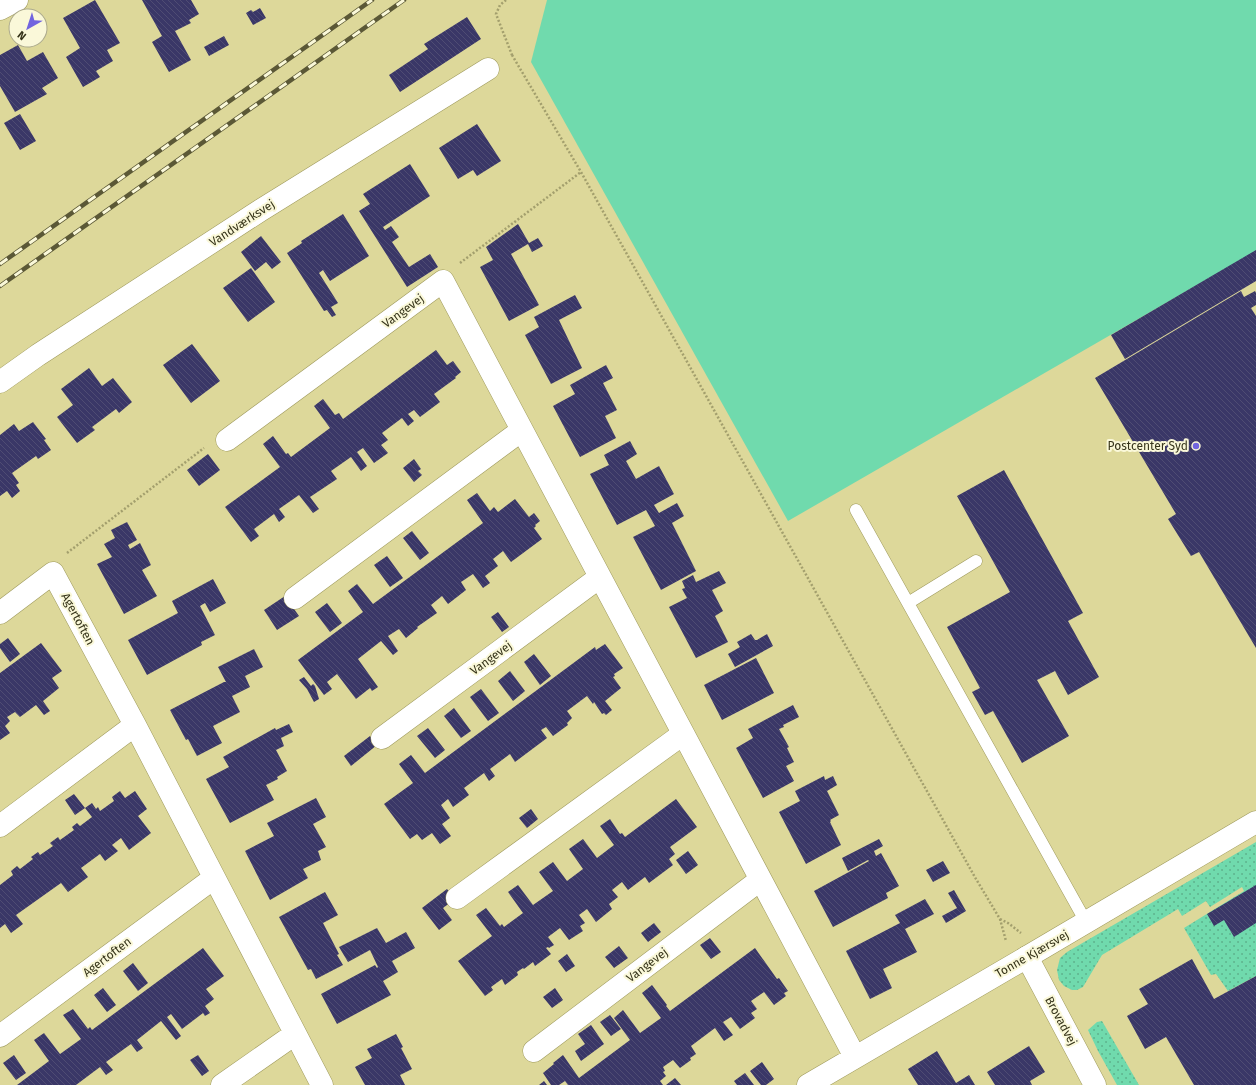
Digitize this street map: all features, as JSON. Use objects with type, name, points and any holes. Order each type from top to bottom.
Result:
[{"type":"street","points":[[0,9],[16,0]]},
{"type":"street","name":"Vandværksvej","points":[[0,382],[38,355],[255,214],[488,69]]},
{"type":"street","points":[[443,281],[855,1057]]},
{"type":"street","name":"Vangevej","points":[[227,440],[443,281]]},
{"type":"street","points":[[295,598],[522,430]]},
{"type":"street","points":[[0,613],[54,573]]},
{"type":"street","name":"Agertoften","points":[[54,573],[135,725],[322,1085]]},
{"type":"street","name":"Vangevej","points":[[382,738],[600,577]]},
{"type":"street","points":[[0,826],[135,725]]},
{"type":"street","points":[[457,898],[683,734]]},
{"type":"street","name":"Tonne Kjærsvej","points":[[808,1085],[1256,822]]},
{"type":"street","name":"Agertoften","points":[[0,1036],[214,878]]},
{"type":"street","name":"Vangevej","points":[[534,1051],[760,880]]},
{"type":"street","name":"Brovadvej","points":[[1020,961],[1095,1085]]},
{"type":"street","points":[[222,1085],[295,1034]]},
{"type":"lane","points":[[856,510],[1086,922]]},
{"type":"lane","points":[[908,603],[976,561]]},
{"type":"path","points":[[506,0],[500,4],[496,14],[512,55],[581,172],[976,879],[1000,919],[1020,961]]},
{"type":"path","points":[[488,69],[512,55]]},
{"type":"path","points":[[443,281],[455,267],[581,172]]},
{"type":"path","points":[[54,573],[60,558],[212,442],[227,440]]},
{"type":"green space","points":[[547,0],[1256,0],[1256,251],[788,521],[531,62]]},
{"type":"green space","points":[[1256,842],[1256,976],[1228,991],[1216,974],[1211,975],[1184,928],[1244,891],[1242,887],[1210,907],[1206,901],[1182,916],[1178,909],[1102,955],[1083,987],[1077,990],[1072,990],[1064,986],[1059,980],[1057,970],[1060,958],[1067,952]]},
{"type":"green space","points":[[1102,1021],[1139,1085],[1117,1085],[1088,1030],[1097,1022]]},
{"type":"building","points":[[95,0],[120,43],[107,50],[113,61],[96,71],[100,77],[83,87],[66,57],[80,48],[63,18]]},
{"type":"building","points":[[142,0],[191,0],[199,14],[189,20],[191,23],[175,31],[191,60],[169,72],[152,42],[162,36]]},
{"type":"building","points":[[260,8],[266,18],[253,25],[246,13],[251,10],[253,12]]},
{"type":"building","points":[[467,17],[481,39],[400,92],[389,75],[428,49],[424,44]]},
{"type":"building","points":[[224,36],[229,45],[209,56],[204,47]]},
{"type":"building","points":[[13,48],[20,48],[27,61],[43,52],[58,78],[42,88],[47,94],[15,112],[0,86],[0,55]]},
{"type":"building","points":[[20,114],[36,141],[20,150],[4,123]]},
{"type":"building","points":[[477,124],[501,161],[477,176],[473,170],[458,179],[439,148]]},
{"type":"building","points":[[410,164],[430,196],[383,227],[385,230],[391,226],[399,237],[392,242],[409,267],[430,254],[438,267],[407,287],[359,211],[370,204],[363,194]]},
{"type":"building","points":[[343,214],[369,256],[330,281],[323,270],[319,273],[338,303],[331,307],[336,315],[332,317],[327,310],[324,311],[287,253],[302,243],[301,241]]},
{"type":"building","points":[[518,224],[529,243],[538,238],[543,246],[532,252],[528,244],[511,254],[539,305],[509,321],[480,267],[493,260],[486,247]]},
{"type":"building","points":[[261,236],[281,262],[272,269],[266,262],[255,271],[241,252]]},
{"type":"building","points":[[1256,250],[1256,281],[1125,359],[1111,335]]},
{"type":"building","points":[[251,268],[275,302],[248,322],[223,288]]},
{"type":"building","name":"Postcenter Syd","points":[[1241,291],[1244,297],[1255,291],[1256,293],[1256,305],[1251,308],[1256,316],[1256,648],[1199,552],[1191,556],[1168,519],[1176,514],[1095,378]]},
{"type":"building","points":[[575,295],[582,308],[559,320],[582,368],[551,384],[525,335],[539,327],[534,317]]},
{"type":"building","points":[[192,344],[220,381],[191,403],[163,365]]},
{"type":"building","points":[[436,350],[447,365],[453,361],[461,372],[455,377],[456,378],[434,394],[440,402],[420,417],[414,410],[408,414],[414,421],[408,426],[402,418],[382,433],[388,440],[381,445],[388,453],[374,463],[363,448],[357,452],[367,466],[361,471],[351,457],[331,471],[337,479],[310,497],[319,509],[313,513],[299,495],[279,509],[285,517],[279,522],[274,514],[254,529],[259,536],[251,542],[225,507],[280,467],[263,444],[273,436],[286,454],[288,453],[291,457],[330,428],[314,406],[323,399],[335,415],[339,413],[343,419]]},
{"type":"building","points":[[606,365],[613,378],[603,383],[617,410],[605,416],[616,438],[580,457],[553,406],[575,394],[570,385]]},
{"type":"building","points":[[89,368],[102,386],[113,378],[132,402],[119,413],[116,409],[92,427],[95,430],[77,443],[57,417],[73,405],[61,389]]},
{"type":"building","points":[[33,422],[46,439],[44,440],[51,450],[38,459],[36,456],[12,473],[19,483],[16,485],[20,491],[12,498],[7,491],[0,496],[0,435],[14,424],[19,431]]},
{"type":"building","points":[[630,441],[637,454],[626,461],[636,479],[659,466],[674,494],[654,505],[659,513],[677,503],[684,516],[672,523],[696,571],[661,590],[633,537],[655,526],[646,510],[617,525],[590,474],[609,465],[604,455]]},
{"type":"building","points":[[208,454],[220,470],[199,486],[187,470]]},
{"type":"building","points":[[414,459],[421,469],[418,471],[422,475],[414,482],[403,468]]},
{"type":"building","points":[[1004,470],[1083,613],[1068,621],[1099,677],[1068,695],[1055,671],[1037,680],[1069,736],[1022,763],[993,711],[985,715],[972,692],[980,688],[947,627],[1010,592],[957,496]]},
{"type":"building","points":[[477,493],[490,511],[494,507],[498,512],[515,499],[529,517],[534,513],[540,521],[534,528],[542,539],[511,562],[503,551],[493,559],[498,566],[485,576],[490,583],[483,588],[473,574],[461,582],[466,590],[448,604],[442,596],[431,605],[437,613],[417,627],[418,628],[406,638],[399,629],[388,636],[398,651],[393,655],[381,641],[358,659],[378,687],[372,691],[370,688],[356,699],[337,674],[327,682],[332,689],[324,695],[298,660],[363,612],[348,591],[357,584],[373,604],[483,523],[467,500]]},
{"type":"building","points":[[127,522],[137,540],[128,545],[130,549],[140,543],[151,565],[142,570],[157,596],[124,614],[97,564],[112,557],[104,544],[115,538],[111,530]]},
{"type":"building","points":[[412,531],[429,553],[420,560],[403,538]]},
{"type":"building","points":[[387,556],[403,578],[390,587],[374,565]]},
{"type":"building","points":[[719,571],[726,583],[712,590],[723,611],[715,616],[728,642],[696,658],[669,607],[687,598],[682,589],[685,588],[682,581],[693,575],[696,582]]},
{"type":"building","points":[[213,579],[226,603],[210,612],[205,603],[200,606],[215,635],[201,642],[202,645],[147,675],[128,640],[178,613],[172,601]]},
{"type":"building","points":[[285,596],[299,616],[277,630],[264,610]]},
{"type":"building","points":[[327,603],[342,623],[330,632],[315,612]]},
{"type":"building","points":[[498,612],[509,627],[502,632],[491,617]]},
{"type":"building","points":[[751,634],[755,640],[757,640],[767,634],[773,646],[735,667],[728,654],[740,647],[737,642]]},
{"type":"building","points":[[8,638],[20,654],[10,662],[0,648],[0,644]]},
{"type":"building","points":[[41,643],[62,671],[52,678],[59,688],[43,701],[50,711],[44,715],[36,705],[20,717],[15,712],[7,717],[10,721],[5,726],[10,733],[0,740],[0,673]]},
{"type":"building","points":[[605,644],[623,668],[614,674],[615,676],[613,677],[621,688],[605,701],[612,710],[606,715],[604,713],[602,714],[594,702],[593,704],[587,696],[567,711],[572,718],[567,723],[568,725],[553,736],[546,727],[541,730],[547,738],[515,762],[510,754],[490,769],[495,776],[489,781],[484,773],[464,788],[469,795],[453,807],[448,799],[441,805],[450,818],[442,824],[451,836],[440,844],[432,833],[422,840],[417,834],[410,839],[384,804],[413,783],[399,764],[411,755],[425,773],[595,647],[596,650]]},
{"type":"building","points":[[254,649],[263,667],[245,676],[250,687],[232,696],[240,712],[213,726],[222,743],[197,756],[188,739],[186,740],[170,710],[226,682],[218,667]]},
{"type":"building","points":[[534,654],[551,676],[540,685],[524,662]]},
{"type":"building","points":[[756,658],[774,693],[722,720],[704,685]]},
{"type":"building","points":[[510,671],[525,691],[513,701],[498,681]]},
{"type":"building","points":[[304,677],[311,686],[313,684],[315,686],[319,699],[314,702],[307,689],[299,680]]},
{"type":"building","points":[[481,689],[499,713],[488,721],[470,697]]},
{"type":"building","points":[[793,705],[799,717],[783,725],[784,727],[779,729],[789,747],[787,748],[794,762],[786,766],[794,781],[763,798],[736,748],[753,738],[748,729]]},
{"type":"building","points":[[454,708],[471,731],[461,738],[444,716]]},
{"type":"building","points":[[289,724],[293,732],[281,738],[284,746],[276,750],[287,771],[277,777],[278,779],[266,785],[274,800],[230,823],[206,779],[229,767],[223,757],[275,728],[276,730]]},
{"type":"building","points":[[428,728],[445,750],[435,758],[417,736]]},
{"type":"building","points":[[370,736],[377,745],[351,766],[344,756]]},
{"type":"building","points":[[824,776],[825,780],[833,776],[837,785],[827,791],[839,815],[830,820],[830,822],[841,845],[806,864],[779,812],[800,801],[795,791]]},
{"type":"building","points":[[120,791],[125,798],[135,791],[147,809],[138,816],[151,833],[129,850],[121,838],[112,845],[118,851],[105,861],[100,854],[81,868],[88,877],[68,892],[61,883],[16,915],[23,924],[11,933],[5,924],[0,928],[0,885],[13,875],[11,871],[17,866],[20,869],[33,859],[31,857],[38,852],[40,855],[53,846],[50,843],[58,837],[60,840],[74,830],[72,827],[77,823],[80,826],[92,817],[85,808],[92,803],[96,809],[98,807],[100,811],[114,801],[112,797]]},
{"type":"building","points":[[74,794],[85,808],[75,815],[65,800]]},
{"type":"building","points":[[316,798],[326,817],[313,824],[326,847],[318,851],[321,860],[303,869],[308,878],[270,900],[245,851],[274,836],[267,823]]},
{"type":"building","points":[[676,799],[697,827],[670,847],[675,854],[669,859],[673,865],[649,883],[645,877],[628,890],[622,882],[612,890],[618,897],[609,904],[612,909],[596,922],[587,909],[579,915],[585,923],[580,926],[583,931],[569,940],[560,928],[548,937],[554,945],[546,948],[551,954],[535,966],[533,962],[517,972],[518,975],[505,985],[502,979],[491,987],[493,990],[485,996],[458,961],[492,936],[476,915],[486,908],[500,926],[502,924],[504,927],[523,913],[508,892],[518,885],[533,905],[553,891],[539,872],[553,862],[567,881],[583,869],[569,849],[583,839],[597,858],[614,845],[600,826],[610,819],[620,834],[622,833],[625,837]]},
{"type":"building","points":[[531,809],[538,819],[527,828],[519,818]]},
{"type":"building","points":[[879,839],[883,846],[874,851],[876,856],[881,853],[899,886],[886,893],[888,898],[833,927],[814,891],[869,861],[868,860],[848,871],[842,858]]},
{"type":"building","points":[[688,851],[698,865],[686,874],[676,860]]},
{"type":"building","points":[[943,861],[950,873],[933,882],[926,870]]},
{"type":"building","points":[[1256,885],[1256,923],[1234,937],[1224,920],[1214,926],[1207,914]]},
{"type":"building","points":[[447,889],[455,899],[443,908],[452,920],[439,930],[422,908]]},
{"type":"building","points":[[954,890],[966,911],[946,923],[942,916],[957,908],[948,893]]},
{"type":"building","points":[[325,892],[338,915],[323,923],[343,965],[316,979],[311,969],[308,970],[279,917]]},
{"type":"building","points":[[925,899],[934,914],[905,929],[917,952],[883,969],[892,988],[870,999],[846,951],[900,923],[895,915]]},
{"type":"building","points":[[654,923],[661,932],[648,942],[641,933]]},
{"type":"building","points":[[377,928],[386,943],[406,932],[415,948],[392,961],[398,972],[383,981],[391,995],[337,1024],[321,994],[375,965],[377,968],[378,967],[370,950],[348,962],[339,947]]},
{"type":"building","points":[[710,938],[721,952],[711,959],[700,945]]},
{"type":"building","points":[[619,946],[628,958],[614,968],[605,957]]},
{"type":"building","points":[[203,948],[224,976],[206,989],[214,999],[205,1006],[210,1013],[205,1016],[203,1013],[182,1029],[171,1014],[167,1017],[181,1036],[176,1040],[161,1021],[137,1040],[143,1048],[137,1052],[131,1044],[106,1062],[113,1070],[106,1075],[100,1067],[76,1085],[17,1085],[49,1061],[34,1040],[44,1033],[60,1054],[81,1039],[63,1015],[73,1009],[88,1029],[90,1027],[92,1030]]},
{"type":"building","points":[[755,948],[777,979],[779,978],[788,991],[784,993],[786,996],[774,1005],[764,992],[751,1001],[757,1009],[751,1013],[755,1018],[740,1029],[731,1017],[723,1022],[733,1035],[724,1041],[715,1028],[691,1046],[696,1054],[690,1058],[691,1060],[680,1068],[673,1060],[663,1067],[665,1071],[663,1072],[666,1076],[660,1081],[663,1085],[568,1085],[565,1081],[559,1085],[551,1085],[543,1073],[563,1055],[579,1078],[630,1040],[614,1018],[623,1010],[640,1033],[661,1018],[642,993],[652,985],[670,1011]]},
{"type":"building","points":[[567,954],[575,966],[566,972],[558,961]]},
{"type":"building","points":[[1192,959],[1214,999],[1256,976],[1256,1085],[1194,1085],[1166,1037],[1145,1049],[1127,1016],[1148,1004],[1139,989]]},
{"type":"building","points":[[133,963],[148,983],[138,991],[123,971]]},
{"type":"building","points":[[103,988],[116,1005],[107,1012],[94,995]]},
{"type":"building","points":[[555,988],[563,1000],[552,1008],[543,997]]},
{"type":"building","points":[[610,1015],[621,1029],[611,1036],[600,1022]]},
{"type":"building","points":[[591,1025],[604,1044],[581,1061],[575,1051],[585,1044],[578,1034]]},
{"type":"building","points":[[396,1034],[403,1047],[401,1048],[412,1069],[400,1075],[405,1085],[365,1085],[355,1067],[372,1058],[367,1049]]},
{"type":"building","points":[[1029,1046],[1045,1072],[1030,1081],[1032,1085],[995,1085],[987,1072]]},
{"type":"building","points":[[937,1051],[956,1083],[969,1075],[975,1085],[918,1085],[908,1069]]},
{"type":"building","points":[[14,1055],[26,1073],[16,1080],[3,1063]]},
{"type":"building","points":[[198,1055],[209,1071],[202,1076],[190,1060]]},
{"type":"building","points":[[762,1062],[774,1079],[766,1085],[761,1085],[750,1071]]},
{"type":"building","points":[[745,1073],[754,1085],[737,1085],[734,1081]]},
{"type":"building","points":[[675,1078],[681,1085],[666,1085]]},
{"type":"building","points":[[544,1081],[547,1085],[539,1085]]},
{"type":"railway","points":[[0,264],[372,0]]},
{"type":"railway","points":[[0,286],[404,0]]},
{"type":"place","name":"Postcenter Syd","points":[[1196,446]]}]
